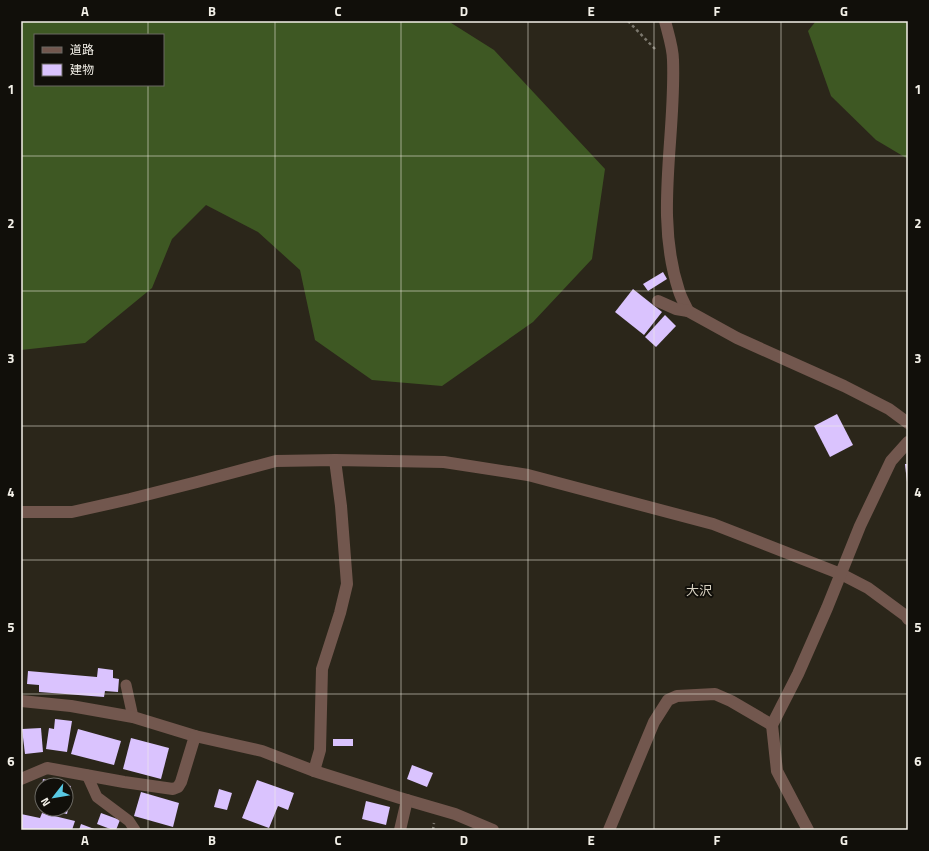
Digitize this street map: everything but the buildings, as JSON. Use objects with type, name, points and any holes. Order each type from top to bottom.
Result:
[{"type":"street","points":[[665,21],[673,58],[673,102],[667,194],[668,229],[670,252],[679,292],[688,311]]},
{"type":"street","points":[[658,301],[676,309],[688,311],[737,338],[844,386],[890,410],[908,423]]},
{"type":"street","points":[[808,830],[777,771],[772,725],[801,666],[827,608],[860,526],[891,461],[908,442]]},
{"type":"street","points":[[21,512],[72,512],[205,480],[276,460],[444,462],[528,475],[713,524],[841,574],[868,588],[908,619]]},
{"type":"street","points":[[314,771],[320,750],[322,669],[340,613],[347,584],[341,506],[335,460]]},
{"type":"street","points":[[609,830],[654,722],[668,700],[677,696],[715,694],[731,701],[772,725]]},
{"type":"street","points":[[21,701],[71,706],[133,717],[195,736],[262,751],[314,771],[454,814],[493,830]]},
{"type":"street","points":[[21,779],[48,768],[124,782],[173,789],[178,787],[181,782],[195,736]]},
{"type":"street","points":[[400,830],[407,800]]},
{"type":"lane","points":[[126,685],[133,717]]},
{"type":"lane","points":[[88,775],[96,797],[130,821],[135,830]]},
{"type":"path","points":[[628,21],[673,69]]},
{"type":"green space","points":[[21,21],[448,21],[494,50],[605,169],[592,259],[533,322],[442,386],[372,380],[315,340],[300,270],[258,232],[206,205],[172,239],[152,288],[85,343],[21,350]]},
{"type":"green space","points":[[816,21],[908,21],[908,159],[876,140],[831,96],[808,31]]},
{"type":"district","name":"大沢","points":[[699,590]]}]
